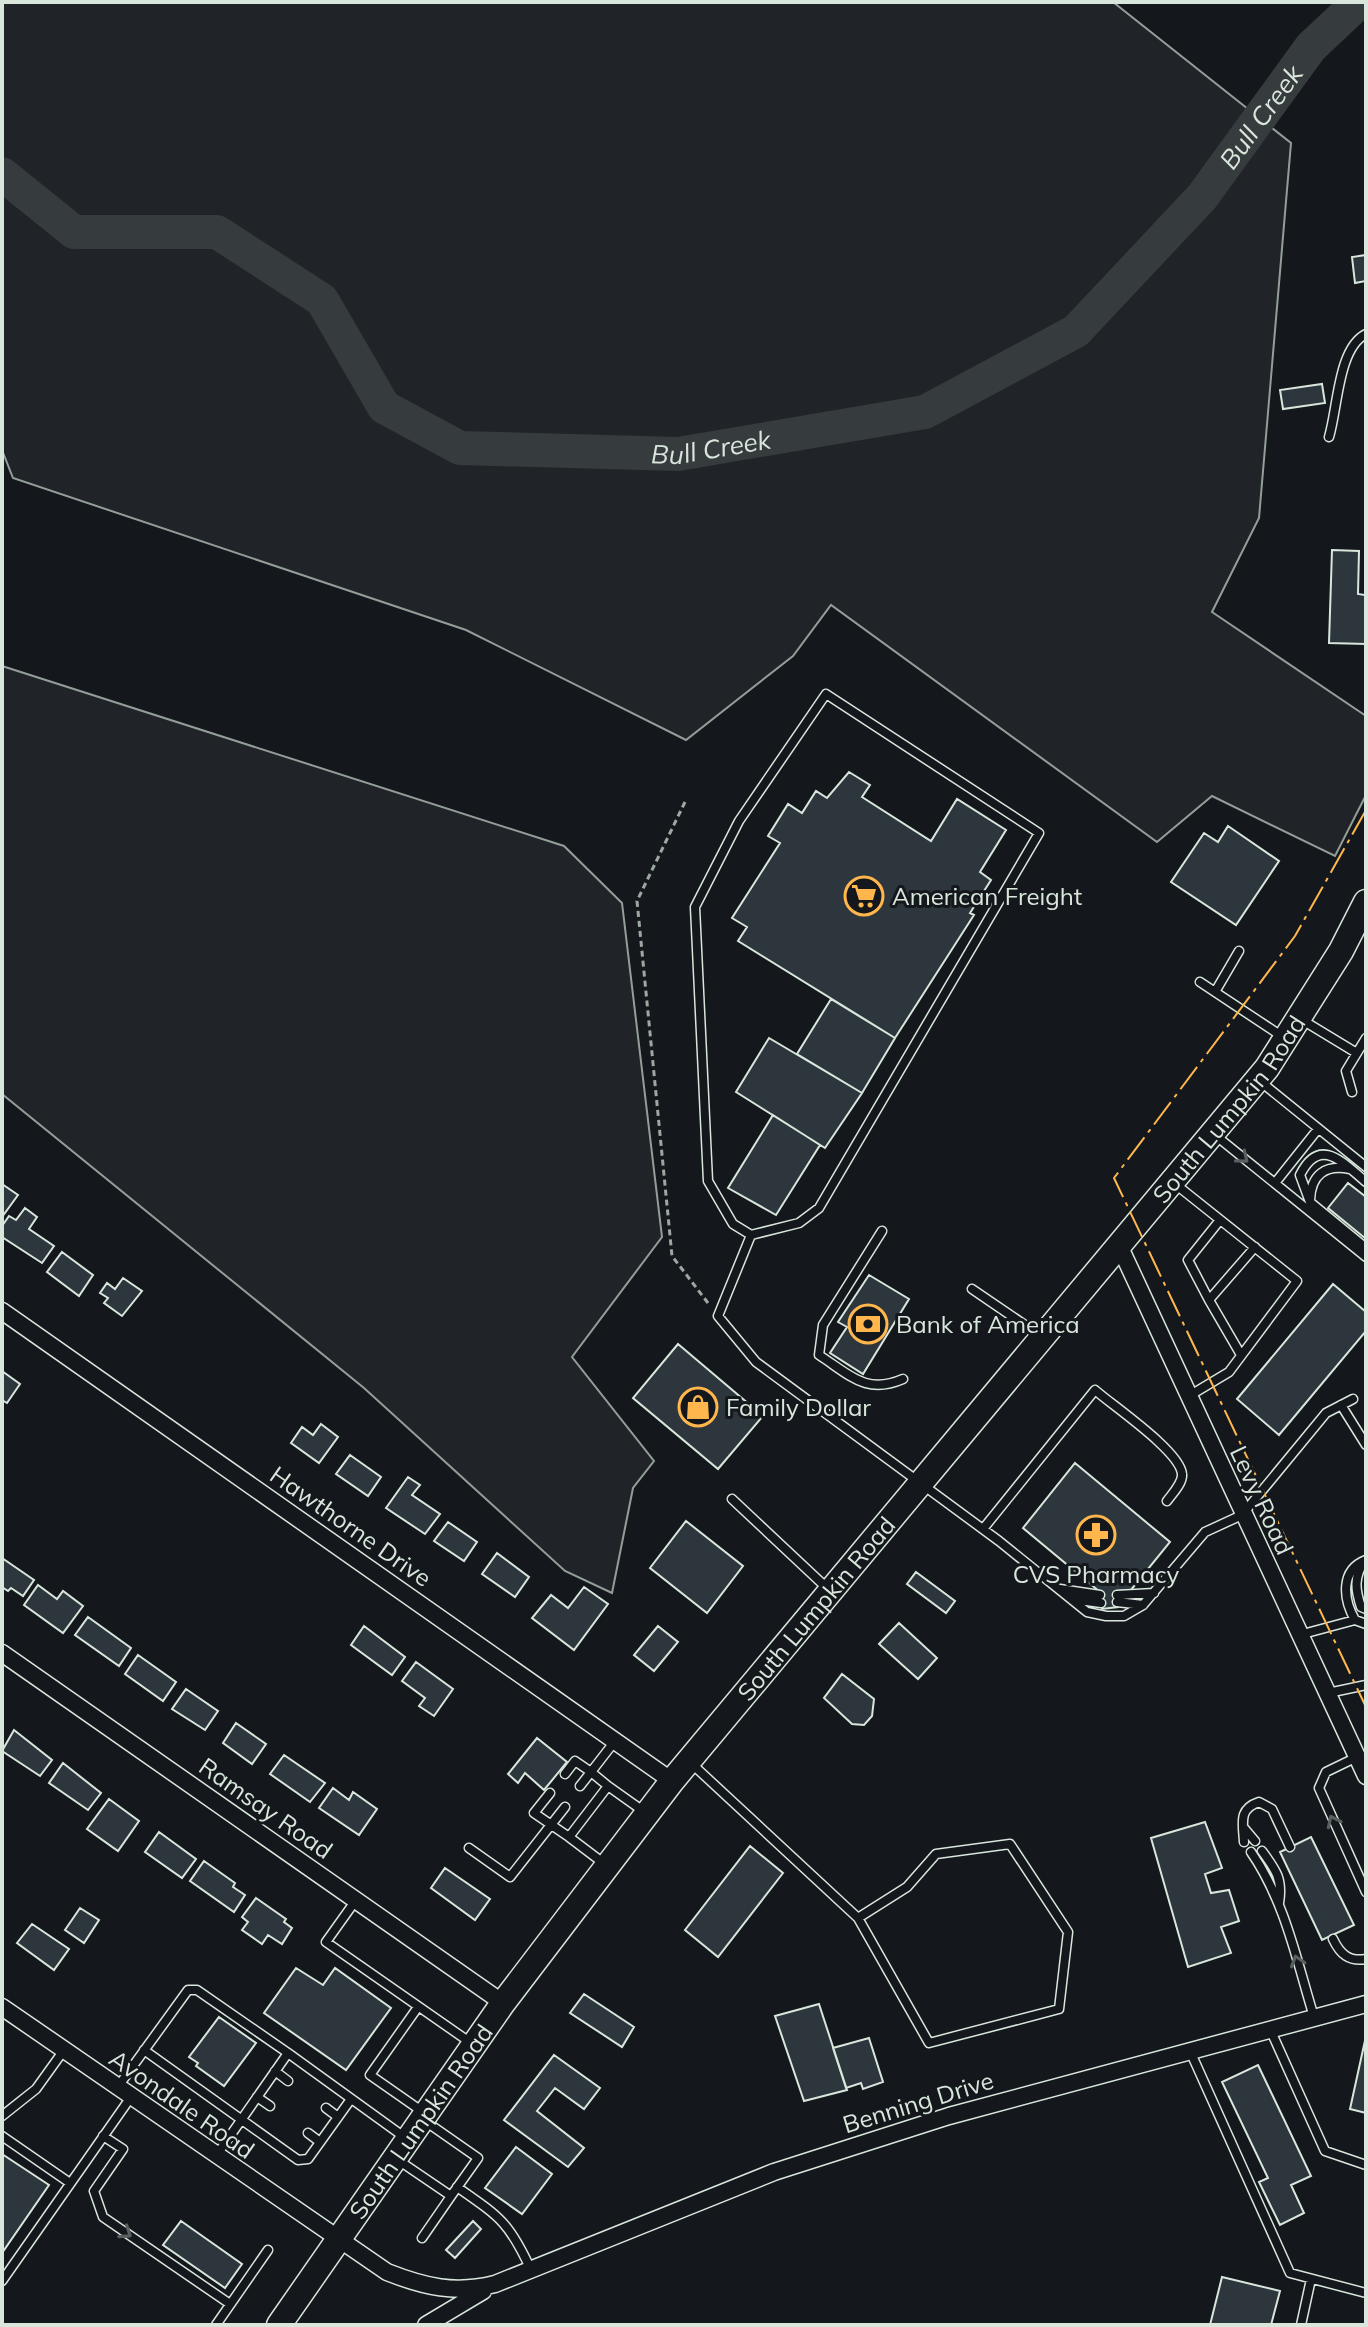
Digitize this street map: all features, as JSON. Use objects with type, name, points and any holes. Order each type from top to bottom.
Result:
[{"type":"main road","name":"South Lumpkin Road","points":[[279,2325],[335,2240],[503,2003],[672,1781],[1257,1079],[1354,934],[1366,902]]},
{"type":"street","name":"Levy Road","points":[[1118,1243],[1366,1776]]},
{"type":"street","name":"Hawthorne Drive","points":[[2,1311],[672,1781]]},
{"type":"street","name":"Ramsay Road","points":[[2,1653],[503,2003]]},
{"type":"street","name":"Benning Drive","points":[[335,2240],[387,2272],[427,2288],[469,2291],[531,2270],[774,2172],[949,2116],[1366,2004]]},
{"type":"street","name":"Avondale Road","points":[[2,2007],[335,2240]]},
{"type":"street","name":"Benning Drive","points":[[426,2325],[495,2284]]},
{"type":"lane","points":[[1329,437],[1346,353],[1355,339],[1366,334]]},
{"type":"lane","points":[[826,694],[1039,833],[819,1208],[799,1223],[751,1235],[733,1224],[708,1181],[695,907],[739,821],[826,694]]},
{"type":"lane","points":[[1215,992],[1239,951]]},
{"type":"lane","points":[[1200,982],[1286,1039]]},
{"type":"lane","points":[[1299,1018],[1355,1052]]},
{"type":"lane","points":[[1352,1092],[1346,1071],[1366,1038]]},
{"type":"lane","points":[[1257,1079],[1366,1167]]},
{"type":"lane","points":[[1275,1183],[1318,1129]]},
{"type":"lane","points":[[1211,1132],[1366,1257]]},
{"type":"lane","points":[[1366,1182],[1327,1154],[1317,1155],[1306,1163],[1300,1175],[1310,1202],[1366,1248]]},
{"type":"lane","points":[[1310,1202],[1310,1189],[1323,1170],[1333,1166],[1350,1169]]},
{"type":"lane","points":[[1170,1180],[1297,1281],[1229,1372],[1188,1396]]},
{"type":"lane","points":[[1220,1220],[1188,1260],[1241,1355]]},
{"type":"lane","points":[[882,1231],[823,1325],[819,1355],[872,1387],[885,1387],[903,1379]]},
{"type":"lane","points":[[751,1235],[718,1316],[756,1362],[983,1529],[1087,1612],[1124,1616],[1143,1605],[1205,1532],[1242,1515],[1326,1413],[1353,1399]]},
{"type":"lane","points":[[1209,1300],[1255,1247]]},
{"type":"lane","points":[[972,1289],[1041,1336]]},
{"type":"lane","points":[[983,1529],[1095,1390],[1171,1454],[1182,1472],[1181,1480],[1167,1501]]},
{"type":"lane","points":[[1341,1405],[1366,1445]]},
{"type":"lane","points":[[732,1499],[830,1590]]},
{"type":"lane","points":[[1355,1620],[1346,1593],[1349,1572],[1353,1565],[1365,1560]]},
{"type":"lane","points":[[1365,1560],[1356,1575],[1356,1593],[1361,1607],[1366,1609]]},
{"type":"lane","points":[[1056,1588],[1101,1599],[1071,1599]]},
{"type":"lane","points":[[1143,1605],[1117,1599],[1154,1593]]},
{"type":"lane","points":[[1299,1635],[1355,1620],[1366,1624]]},
{"type":"lane","points":[[1327,1694],[1366,1685]]},
{"type":"lane","points":[[580,1786],[615,1741]]},
{"type":"lane","points":[[1357,1757],[1326,1772],[1319,1788],[1366,1892]]},
{"type":"lane","points":[[689,1760],[858,1918],[929,2043],[1059,2009],[1068,1932],[1010,1844],[936,1854],[907,1887],[858,1918]]},
{"type":"lane","points":[[565,1774],[575,1761],[647,1814]]},
{"type":"lane","points":[[569,1837],[608,1786]]},
{"type":"lane","points":[[550,1793],[534,1813],[607,1866]]},
{"type":"lane","points":[[1244,1842],[1242,1818],[1248,1806],[1259,1802],[1266,1804],[1290,1847]]},
{"type":"lane","points":[[469,1848],[510,1877],[565,1807]]},
{"type":"lane","points":[[1243,1827],[1255,1841]]},
{"type":"lane","points":[[1262,1851],[1278,1872],[1282,1885],[1278,1903]]},
{"type":"lane","points":[[1251,1852],[1278,1903],[1314,2017]]},
{"type":"lane","points":[[356,1900],[326,1942],[473,2045]]},
{"type":"lane","points":[[1333,1939],[1343,1955],[1354,1960],[1366,1959]]},
{"type":"lane","points":[[2,2281],[103,2136],[144,2050],[188,1990],[192,1989],[351,2099],[451,2196]]},
{"type":"lane","points":[[418,2007],[370,2075],[478,2158],[422,2238]]},
{"type":"lane","points":[[1269,2028],[1325,2151],[1366,2165]]},
{"type":"lane","points":[[2,2116],[36,2089],[64,2050]]},
{"type":"lane","points":[[144,2050],[298,2160],[308,2159],[351,2099]]},
{"type":"lane","points":[[1189,2050],[1290,2273],[1366,2293]]},
{"type":"lane","points":[[216,2156],[288,2053]]},
{"type":"lane","points":[[275,2071],[288,2081]]},
{"type":"lane","points":[[257,2097],[270,2106]]},
{"type":"lane","points":[[326,2108],[338,2117]]},
{"type":"lane","points":[[308,2133],[320,2142]]},
{"type":"lane","points":[[2,2136],[70,2183]]},
{"type":"lane","points":[[103,2136],[123,2149],[94,2191],[103,2217],[230,2304]]},
{"type":"lane","points":[[457,2187],[496,2214],[514,2233],[531,2270]]},
{"type":"lane","points":[[216,2325],[268,2250]]},
{"type":"lane","points":[[1301,2325],[1311,2279]]},
{"type":"path","points":[[685,802],[637,901],[672,1256],[718,1316]]},
{"type":"shaded area","points":[[2,2],[1113,2],[1291,143],[1259,518],[1212,612],[1366,716],[1366,795],[1335,856],[1212,796],[1157,842],[831,605],[793,656],[686,740],[466,630],[13,478],[2,450]]},
{"type":"shaded area","points":[[2,666],[564,846],[622,903],[662,1237],[572,1357],[654,1461],[633,1488],[612,1593],[565,1571],[364,1388],[2,1094]]},
{"type":"building","points":[[1366,255],[1366,281],[1355,283],[1352,257]]},
{"type":"building","points":[[1322,384],[1325,403],[1283,409],[1280,390]]},
{"type":"building","points":[[1332,550],[1359,551],[1358,594],[1365,595],[1366,644],[1329,643]]},
{"type":"building","name":"American Freight","points":[[849,772],[870,785],[862,797],[931,841],[957,799],[1006,830],[980,872],[991,880],[970,913],[974,915],[895,1038],[738,941],[747,927],[732,918],[780,843],[768,836],[788,804],[802,813],[816,791],[827,798]]},
{"type":"building","points":[[1228,826],[1279,861],[1236,925],[1171,882],[1204,833],[1218,842]]},
{"type":"building","points":[[831,999],[895,1038],[862,1093],[797,1054]]},
{"type":"building","points":[[769,1038],[862,1093],[825,1148],[736,1092]]},
{"type":"building","points":[[773,1115],[820,1145],[776,1215],[728,1188]]},
{"type":"building","points":[[1348,1183],[1366,1197],[1366,1239],[1328,1208]]},
{"type":"building","points":[[2,1184],[18,1195],[2,1217]]},
{"type":"building","points":[[25,1208],[37,1217],[29,1229],[54,1246],[42,1263],[2,1237],[2,1226],[9,1216],[16,1220]]},
{"type":"building","points":[[62,1252],[93,1275],[79,1296],[47,1272]]},
{"type":"building","name":"Bank of America","points":[[869,1275],[909,1299],[863,1374],[830,1353],[847,1327],[838,1322]]},
{"type":"building","points":[[123,1278],[142,1291],[122,1316],[104,1303],[108,1298],[100,1293],[107,1283],[115,1289]]},
{"type":"building","points":[[1333,1284],[1366,1312],[1366,1331],[1279,1435],[1237,1399]]},
{"type":"building","name":"Family Dollar","points":[[678,1344],[763,1416],[718,1469],[633,1398]]},
{"type":"building","points":[[2,1371],[20,1384],[7,1403],[2,1400]]},
{"type":"building","points":[[321,1424],[338,1437],[319,1463],[291,1443],[302,1427],[313,1435]]},
{"type":"building","points":[[350,1455],[381,1477],[368,1496],[336,1474]]},
{"type":"building","name":"CVS Pharmacy","points":[[1075,1463],[1170,1542],[1131,1590],[1117,1591],[1118,1607],[1102,1609],[1100,1592],[1023,1528]]},
{"type":"building","points":[[408,1477],[420,1485],[412,1495],[440,1514],[425,1534],[386,1508]]},
{"type":"building","points":[[686,1521],[743,1566],[707,1613],[650,1568]]},
{"type":"building","points":[[448,1522],[477,1542],[464,1561],[434,1541]]},
{"type":"building","points":[[497,1553],[529,1577],[515,1597],[482,1574]]},
{"type":"building","points":[[2,1558],[34,1580],[23,1596],[11,1588],[8,1591],[2,1587]]},
{"type":"building","points":[[916,1572],[955,1601],[946,1613],[907,1584]]},
{"type":"building","points":[[38,1585],[57,1599],[63,1591],[83,1606],[63,1633],[24,1605]]},
{"type":"building","points":[[584,1587],[608,1604],[574,1650],[532,1618],[551,1595],[568,1608]]},
{"type":"building","points":[[88,1617],[131,1648],[119,1666],[75,1635]]},
{"type":"building","points":[[899,1623],[937,1658],[918,1679],[879,1644]]},
{"type":"building","points":[[364,1626],[405,1657],[392,1675],[351,1645]]},
{"type":"building","points":[[658,1626],[678,1642],[654,1671],[634,1655]]},
{"type":"building","points":[[138,1655],[176,1682],[163,1701],[125,1674]]},
{"type":"building","points":[[416,1662],[453,1689],[434,1716],[419,1706],[425,1698],[402,1681]]},
{"type":"building","points":[[842,1674],[874,1699],[872,1716],[864,1725],[852,1724],[824,1698]]},
{"type":"building","points":[[186,1689],[218,1711],[205,1730],[172,1709]]},
{"type":"building","points":[[236,1723],[266,1744],[252,1764],[223,1743]]},
{"type":"building","points":[[14,1730],[52,1760],[40,1776],[2,1751]]},
{"type":"building","points":[[537,1738],[567,1762],[544,1790],[525,1773],[518,1783],[508,1774]]},
{"type":"building","points":[[284,1755],[325,1783],[310,1802],[270,1774]]},
{"type":"building","points":[[63,1763],[101,1793],[88,1810],[49,1783]]},
{"type":"building","points":[[333,1788],[349,1800],[353,1792],[377,1809],[359,1835],[319,1808]]},
{"type":"building","points":[[109,1799],[139,1821],[118,1851],[87,1829]]},
{"type":"building","points":[[1205,1822],[1222,1868],[1205,1874],[1211,1893],[1229,1890],[1239,1921],[1221,1927],[1231,1953],[1188,1967],[1151,1838]]},
{"type":"building","points":[[159,1832],[196,1859],[182,1878],[145,1852]]},
{"type":"building","points":[[1311,1837],[1354,1925],[1322,1940],[1280,1852]]},
{"type":"building","points":[[750,1846],[783,1873],[718,1957],[685,1930]]},
{"type":"building","points":[[204,1861],[235,1883],[233,1887],[245,1895],[234,1912],[190,1881]]},
{"type":"building","points":[[445,1868],[490,1899],[475,1920],[431,1888]]},
{"type":"building","points":[[256,1898],[286,1919],[284,1922],[292,1928],[282,1944],[268,1935],[262,1944],[242,1930],[248,1922],[242,1917]]},
{"type":"building","points":[[80,1908],[99,1920],[84,1943],[65,1930]]},
{"type":"building","points":[[32,1924],[69,1949],[54,1970],[17,1943]]},
{"type":"building","points":[[296,1968],[323,1985],[335,1968],[391,2008],[346,2070],[264,2013]]},
{"type":"building","points":[[584,1994],[634,2027],[622,2047],[570,2013]]},
{"type":"building","points":[[819,2004],[847,2090],[804,2101],[775,2016]]},
{"type":"building","points":[[219,2017],[256,2043],[224,2086],[196,2066],[198,2063],[189,2057]]},
{"type":"building","points":[[1366,2036],[1366,2113],[1350,2109]]},
{"type":"building","points":[[869,2038],[883,2082],[863,2089],[861,2083],[846,2088],[833,2048]]},
{"type":"building","points":[[554,2055],[600,2088],[584,2109],[555,2088],[537,2111],[584,2148],[568,2167],[504,2120]]},
{"type":"building","points":[[1258,2065],[1311,2176],[1291,2185],[1304,2213],[1280,2225],[1259,2182],[1268,2178],[1222,2082]]},
{"type":"building","points":[[516,2147],[552,2174],[522,2214],[485,2188]]},
{"type":"building","points":[[2,2154],[49,2185],[2,2253]]},
{"type":"building","points":[[181,2221],[242,2264],[225,2288],[163,2245]]},
{"type":"building","points":[[473,2221],[481,2229],[455,2258],[446,2250]]},
{"type":"building","points":[[1222,2277],[1280,2291],[1271,2325],[1210,2325]]},
{"type":"waterway","name":"Bull Creek","points":[[2,174],[74,232],[217,232],[322,300],[384,407],[460,448],[678,454],[925,412],[1076,331],[1202,197],[1311,47],[1359,2]]},
{"type":"power","points":[[1366,810],[1295,936],[1114,1178],[1366,1707]]},
{"type":"place","name":"American Freight","points":[[864,896]]},
{"type":"place","name":"Bank of America","points":[[868,1324]]},
{"type":"place","name":"Family Dollar","points":[[698,1407]]},
{"type":"place","name":"CVS Pharmacy","points":[[1096,1535]]}]
